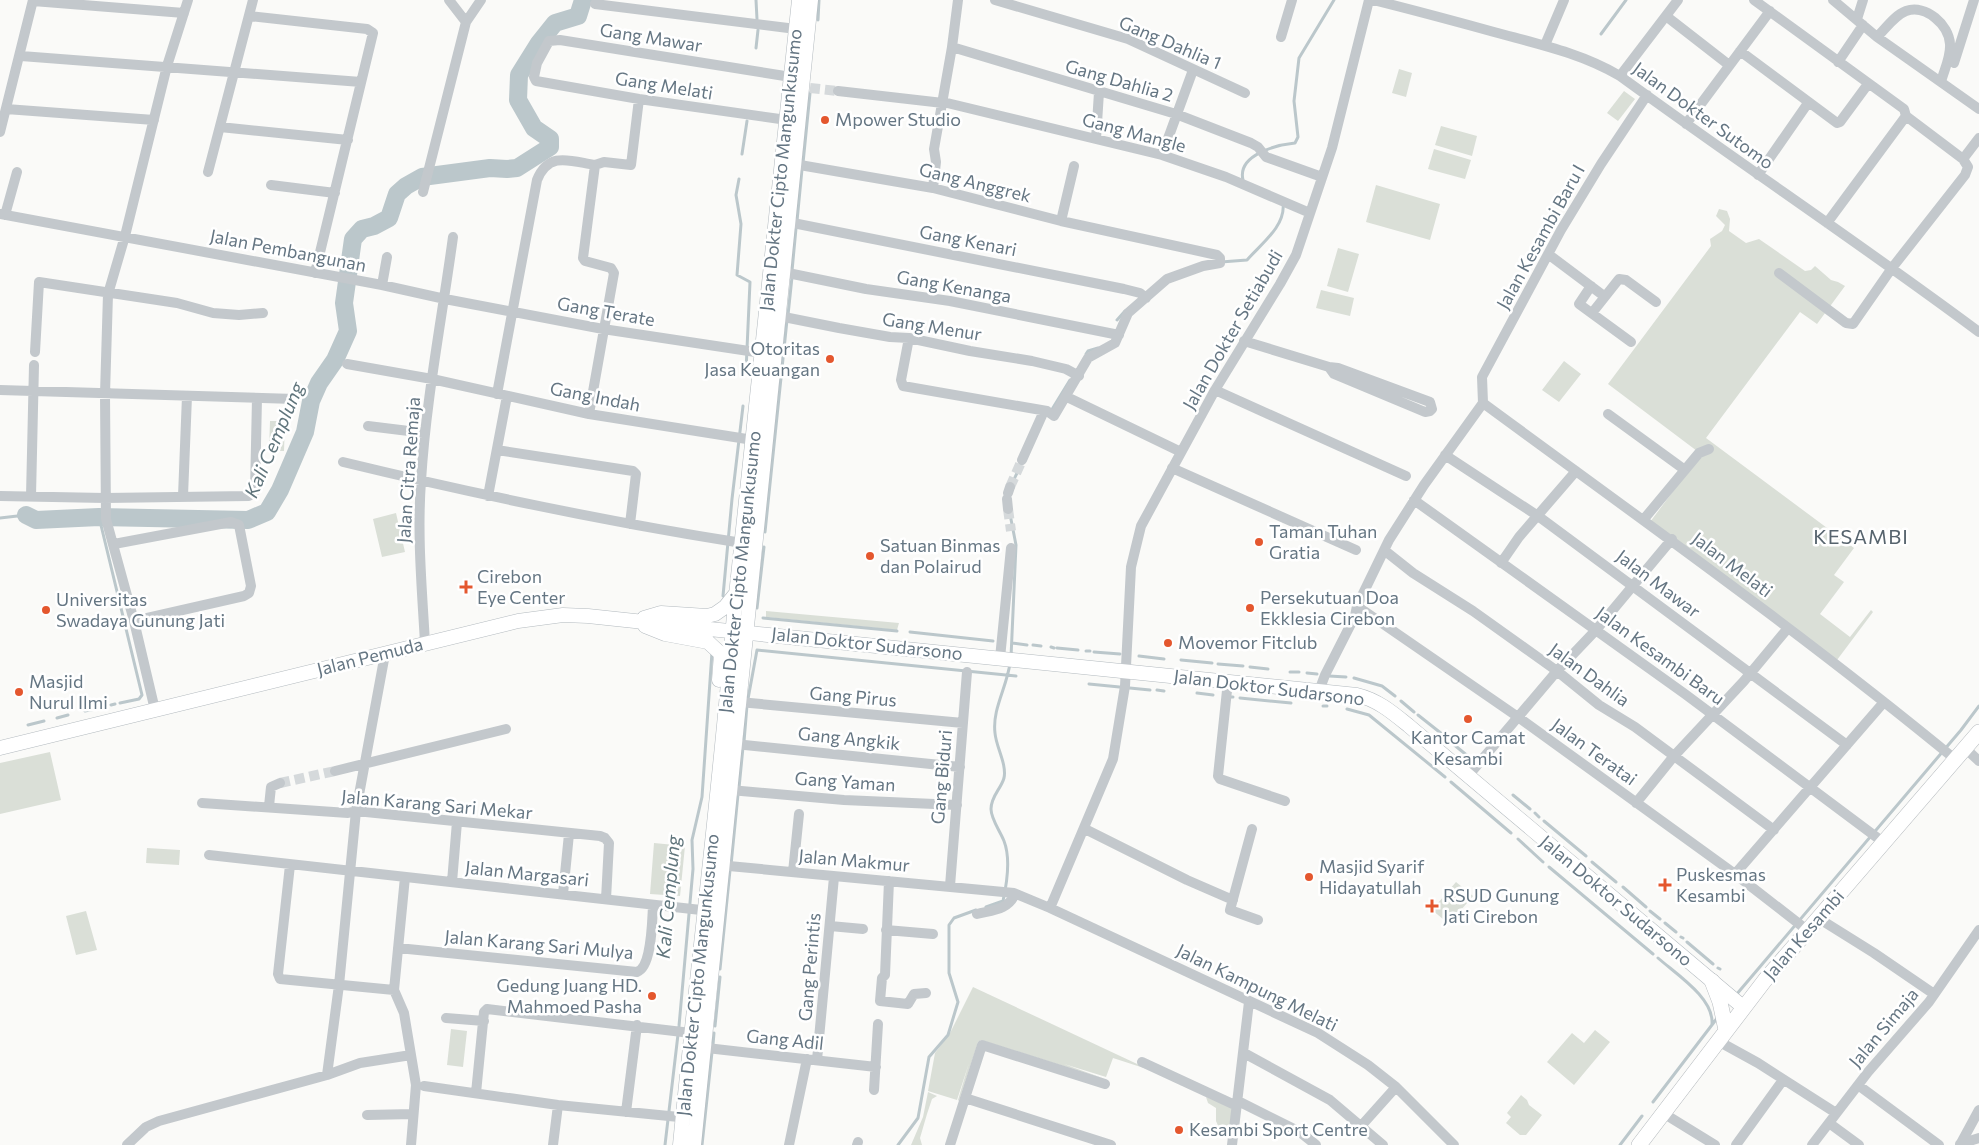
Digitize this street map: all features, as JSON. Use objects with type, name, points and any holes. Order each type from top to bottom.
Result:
[{"type":"main road","name":"Jalan Dokter Cipto Mangunkusumo","points":[[716,865],[740,632],[779,316],[794,164],[787,120],[799,0]]},
{"type":"main road","name":"Jalan Dokter Cipto Mangunkusumo","points":[[740,632],[734,595],[753,352],[790,148],[806,88],[811,0]]},
{"type":"main road","points":[[636,620],[662,613],[707,616],[720,611],[734,595]]},
{"type":"main road","name":"Jalan Pemuda","points":[[0,748],[536,618],[563,615],[636,620],[740,632]]},
{"type":"main road","points":[[636,620],[664,634],[708,642],[720,653],[719,682],[721,691],[733,701]]},
{"type":"main road","name":"Jalan Doktor Sudarsono","points":[[740,632],[968,667],[1000,658],[1357,695],[1375,702],[1409,726],[1712,981]]},
{"type":"main road","name":"Jalan Dokter Cipto Mangunkusumo","points":[[680,1145],[686,1117],[688,1038],[707,911],[730,790],[735,744],[733,701]]},
{"type":"main road","name":"Jalan Kesambi","points":[[1640,1145],[1728,1015],[1804,928],[1818,918],[1877,837],[1979,732]]},
{"type":"main road","name":"Jalan Dokter Cipto Mangunkusumo","points":[[688,1038],[707,911]]},
{"type":"main road","points":[[1712,981],[1728,1015]]},
{"type":"main road","name":"Jalan Dokter Cipto Mangunkusumo","points":[[686,1117],[694,1145]]},
{"type":"street","points":[[155,710],[134,621],[106,519],[104,501],[108,294],[125,236],[167,66],[188,0]]},
{"type":"street","points":[[208,172],[254,0]]},
{"type":"street","points":[[449,0],[466,22]]},
{"type":"street","points":[[423,192],[466,22],[481,0]]},
{"type":"street","points":[[933,188],[936,162],[934,149],[952,47],[958,0]]},
{"type":"street","name":"Gang Dahlia 1","points":[[995,0],[1128,39],[1246,93]]},
{"type":"street","points":[[1281,37],[1292,0]]},
{"type":"street","name":"Jalan Dokter Sutomo","points":[[1371,0],[1545,45],[1590,59],[1620,76],[1892,268],[1979,332]]},
{"type":"street","name":"Jalan Dokter Setiabudi","points":[[1126,671],[1131,567],[1134,548],[1141,526],[1215,390],[1296,255],[1332,148],[1371,0]]},
{"type":"street","points":[[1545,45],[1564,0]]},
{"type":"street","points":[[1620,76],[1678,0]]},
{"type":"street","points":[[1754,0],[1904,109],[1906,116],[1963,158],[1968,167],[1965,175],[1851,324],[1846,323],[1779,274]]},
{"type":"street","points":[[1833,0],[1878,37],[1944,84],[1977,103]]},
{"type":"street","points":[[1838,62],[1860,22],[1863,0]]},
{"type":"street","points":[[1950,46],[1970,0]]},
{"type":"street","points":[[1944,84],[1974,0]]},
{"type":"street","points":[[0,132],[21,56],[33,1],[184,13]]},
{"type":"street","points":[[595,4],[796,29]]},
{"type":"street","points":[[1878,37],[1900,14],[1916,10],[1930,15],[1944,25],[1949,34],[1950,46],[1944,84]]},
{"type":"street","points":[[1686,124],[1770,11]]},
{"type":"street","points":[[249,16],[370,30],[373,35],[314,272]]},
{"type":"street","points":[[1666,16],[1729,65]]},
{"type":"street","name":"Gang Mawar","points":[[536,81],[534,77],[537,64],[548,42],[560,40],[791,77]]},
{"type":"street","name":"Gang Dahlia 2","points":[[952,47],[1176,114],[1233,135],[1258,147],[1266,157],[1322,177]]},
{"type":"street","points":[[1740,51],[1808,103],[1838,123],[1868,84]]},
{"type":"street","points":[[21,56],[361,82]]},
{"type":"street","points":[[1162,155],[1193,70]]},
{"type":"street","name":"Gang Melati","points":[[536,81],[639,100],[787,120]]},
{"type":"street","name":"Gang Mangle","points":[[838,91],[943,102],[1162,155],[1203,169],[1310,213]]},
{"type":"street","points":[[1096,139],[1099,92]]},
{"type":"street","name":"Jalan Kesambi Baru I","points":[[1483,403],[1482,376],[1548,254],[1601,164],[1647,95]]},
{"type":"street","points":[[488,496],[497,450],[512,311],[537,180],[541,170],[547,164],[557,160],[595,165],[604,162],[631,165],[639,100]]},
{"type":"street","points":[[1758,175],[1808,103]]},
{"type":"street","points":[[6,109],[154,120]]},
{"type":"street","points":[[1827,223],[1906,116]]},
{"type":"street","points":[[220,127],[348,140]]},
{"type":"street","points":[[1963,158],[1979,138]]},
{"type":"street","name":"Gang Anggrek","points":[[794,164],[933,188],[1060,221],[1217,255],[1220,261],[1167,279],[1144,296]]},
{"type":"street","points":[[589,414],[603,329],[610,304],[614,270],[585,261],[583,258],[595,165]]},
{"type":"street","points":[[1060,221],[1074,166]]},
{"type":"street","points":[[2,215],[17,172]]},
{"type":"street","points":[[271,185],[335,193]]},
{"type":"street","name":"Jalan Pembangunan","points":[[2,215],[125,236],[382,285],[444,299]]},
{"type":"street","name":"Gang Kenari","points":[[788,222],[999,263],[1144,296]]},
{"type":"street","name":"Jalan Citra Remaja","points":[[425,644],[419,561],[421,481],[425,433],[453,237]]},
{"type":"street","points":[[1548,254],[1604,296]]},
{"type":"street","points":[[382,285],[387,257]]},
{"type":"street","name":"Gang Kenanga","points":[[783,272],[866,289],[950,301],[1119,334]]},
{"type":"street","points":[[1592,313],[1616,280],[1623,278],[1656,302]]},
{"type":"street","points":[[35,352],[39,282],[177,303],[213,313],[263,314]]},
{"type":"street","points":[[1591,286],[1578,302],[1631,342]]},
{"type":"street","points":[[910,338],[901,380],[903,386],[1049,413],[1054,416],[1067,397],[1076,375],[1088,358],[1114,343],[1125,315],[1144,296]]},
{"type":"street","name":"Gang Terate","points":[[444,299],[603,329],[753,352]]},
{"type":"street","name":"Gang Menur","points":[[779,316],[1032,361],[1057,366],[1076,375]]},
{"type":"street","points":[[1244,341],[1329,367],[1338,368],[1430,402],[1432,409],[1428,412],[1416,408],[1334,374],[1329,367]]},
{"type":"street","name":"Gang Indah","points":[[347,364],[432,380],[589,414],[745,438]]},
{"type":"street","points":[[31,496],[34,365]]},
{"type":"street","points":[[0,390],[295,399]]},
{"type":"street","points":[[1215,390],[1406,476]]},
{"type":"street","points":[[183,496],[186,396]]},
{"type":"street","points":[[1067,397],[1181,452]]},
{"type":"street","points":[[0,496],[104,501],[183,496],[248,496],[254,491],[256,398]]},
{"type":"street","points":[[1320,691],[1325,675],[1356,616],[1357,606],[1384,550],[1414,500],[1483,403]]},
{"type":"street","name":"Jalan Melati","points":[[1483,403],[1672,540],[1940,747],[1979,761]]},
{"type":"street","points":[[1022,460],[1049,413]]},
{"type":"street","points":[[1608,414],[1685,470]]},
{"type":"street","points":[[368,426],[425,433]]},
{"type":"street","points":[[1644,519],[1699,453],[1710,449]]},
{"type":"street","points":[[497,450],[633,470],[636,474],[630,524]]},
{"type":"street","name":"Jalan Mawar","points":[[1445,455],[1538,516],[1847,745]]},
{"type":"street","points":[[343,462],[488,496],[630,524],[739,542]]},
{"type":"street","points":[[1172,468],[1356,550]]},
{"type":"street","points":[[1501,563],[1517,539],[1576,471]]},
{"type":"street","name":"Jalan Kesambi Baru","points":[[1414,500],[1596,630],[1877,837]]},
{"type":"street","points":[[114,544],[230,522],[239,525],[251,586],[249,594],[134,621]]},
{"type":"street","points":[[1468,776],[1672,540]]},
{"type":"street","points":[[1000,658],[1011,548]]},
{"type":"street","name":"Jalan Dahlia","points":[[1384,550],[1413,573],[1473,611],[1557,671],[1600,705],[1674,756],[1774,830]]},
{"type":"street","name":"Jalan Teratai","points":[[1357,606],[1518,717],[1636,802],[1735,874],[1804,928]]},
{"type":"street","points":[[1636,802],[1674,756],[1788,628]]},
{"type":"street","points":[[327,1075],[339,985],[356,810],[385,654]]},
{"type":"street","name":"Gang Biduri","points":[[950,886],[968,667]]},
{"type":"street","points":[[1050,908],[1085,829],[1112,761],[1126,671]]},
{"type":"street","points":[[1228,681],[1218,776],[1285,801]]},
{"type":"street","name":"Gang Pirus","points":[[733,701],[963,723]]},
{"type":"street","points":[[1735,874],[1884,702]]},
{"type":"street","points":[[336,771],[506,729]]},
{"type":"street","name":"Gang Angkik","points":[[735,744],[960,767]]},
{"type":"street","points":[[269,806],[271,787],[280,783]]},
{"type":"street","name":"Gang Yaman","points":[[730,790],[844,800],[957,806]]},
{"type":"street","name":"Jalan Karang Sari Mekar","points":[[202,803],[269,806],[348,813],[356,810],[600,836],[608,840],[609,843],[606,899]]},
{"type":"street","points":[[794,872],[799,814]]},
{"type":"street","points":[[452,882],[457,822]]},
{"type":"street","points":[[1085,829],[1187,880],[1233,900]]},
{"type":"street","points":[[1252,829],[1230,910],[1258,920]]},
{"type":"street","points":[[563,894],[569,834]]},
{"type":"street","name":"Jalan Margasari","points":[[209,855],[707,911]]},
{"type":"street","points":[[290,865],[278,976],[280,978],[394,990]]},
{"type":"street","name":"Jalan Makmur","points":[[716,865],[997,891]]},
{"type":"street","points":[[405,877],[394,990],[404,1014],[416,1084],[411,1145]]},
{"type":"street","name":"Gang Perintis","points":[[789,1145],[812,1060],[830,926],[834,877]]},
{"type":"street","points":[[889,881],[885,975],[882,978],[880,1001],[908,1004],[914,995],[926,993]]},
{"type":"street","name":"Jalan Kampung Melati","points":[[997,891],[1014,894],[1050,908],[1318,1033],[1368,1065],[1396,1087],[1454,1145]]},
{"type":"street","points":[[978,914],[1010,904],[1014,894]]},
{"type":"street","name":"Jalan Karang Sari Mulya","points":[[398,948],[637,972],[641,971],[647,961],[653,906]]},
{"type":"street","points":[[1818,918],[1934,994]]},
{"type":"street","points":[[830,926],[862,929]]},
{"type":"street","points":[[886,930],[932,934]]},
{"type":"street","name":"Jalan Simaja","points":[[1812,1145],[1858,1084],[1934,994],[1979,930]]},
{"type":"street","points":[[1232,1145],[1249,1002]]},
{"type":"street","name":"Gang Adil","points":[[484,1021],[484,1012],[487,1008],[490,1008],[637,1025],[688,1038],[812,1060],[876,1067]]},
{"type":"street","points":[[1728,1015],[1758,1063],[1836,1113]]},
{"type":"street","points":[[446,1018],[484,1021],[476,1093]]},
{"type":"street","points":[[874,1090],[878,1024]]},
{"type":"street","points":[[626,1112],[637,1025]]},
{"type":"street","points":[[950,1145],[982,1045],[1105,1084]]},
{"type":"street","points":[[1244,1053],[1330,1100],[1383,1145]]},
{"type":"street","points":[[127,1145],[146,1127],[159,1121],[327,1075],[360,1063],[412,1055]]},
{"type":"street","points":[[1142,1062],[1300,1132],[1316,1145]]},
{"type":"street","points":[[1736,1145],[1783,1080]]},
{"type":"street","points":[[1858,1084],[1939,1145]]},
{"type":"street","points":[[424,1086],[558,1105],[686,1117]]},
{"type":"street","points":[[1362,1126],[1396,1087]]},
{"type":"street","points":[[965,1098],[1110,1145]]},
{"type":"street","points":[[553,1145],[558,1105]]},
{"type":"street","points":[[1960,1145],[1979,1110]]},
{"type":"street","points":[[1663,1113],[1715,1145]]},
{"type":"street","points":[[368,1115],[413,1114]]},
{"type":"street","points":[[1829,1122],[1859,1145]]},
{"type":"street","points":[[1960,1145],[1979,1138]]},
{"type":"shaded area","points":[[1399,69],[1412,73],[1406,97],[1392,93]]},
{"type":"shaded area","points":[[1624,91],[1635,99],[1618,121],[1607,113]]},
{"type":"shaded area","points":[[1441,126],[1477,136],[1472,156],[1435,145]]},
{"type":"shaded area","points":[[1434,149],[1471,160],[1465,179],[1428,169]]},
{"type":"shaded area","points":[[1376,185],[1440,204],[1430,240],[1366,222]]},
{"type":"shaded area","points":[[1719,209],[1727,211],[1730,219],[1729,231],[1746,243],[1759,239],[1805,271],[1811,270],[1815,266],[1831,280],[1845,286],[1817,324],[1800,312],[1706,438],[1854,548],[1834,575],[1844,582],[1820,614],[1850,637],[1871,610],[1873,612],[1837,660],[1650,522],[1701,454],[1608,384],[1711,246],[1710,239],[1722,231],[1725,225],[1716,216]]},
{"type":"shaded area","points":[[1338,248],[1359,254],[1348,292],[1327,286]]},
{"type":"shaded area","points":[[1321,290],[1354,298],[1350,316],[1316,308]]},
{"type":"shaded area","points":[[1564,361],[1581,374],[1559,402],[1542,390]]},
{"type":"shaded area","points":[[270,421],[285,421],[284,451],[269,451]]},
{"type":"shaded area","points":[[396,513],[405,552],[382,557],[373,519]]},
{"type":"shaded area","points":[[766,611],[899,623],[897,630],[766,617]]},
{"type":"shaded area","points":[[50,752],[61,800],[0,814],[0,763]]},
{"type":"shaded area","points":[[654,843],[685,846],[680,896],[650,894]]},
{"type":"shaded area","points":[[147,848],[180,850],[179,865],[146,863]]},
{"type":"shaded area","points":[[1456,882],[1473,896],[1449,924],[1432,910]]},
{"type":"shaded area","points":[[86,911],[97,950],[76,955],[66,916]]},
{"type":"shaded area","points":[[973,987],[1150,1070],[1113,1058],[1106,1077],[1064,1064],[1105,1079],[981,1040],[978,1042],[959,1101],[969,1063],[957,1100],[928,1091],[935,1053],[950,1033]]},
{"type":"shaded area","points":[[451,1029],[467,1031],[463,1067],[447,1065]]},
{"type":"shaded area","points":[[1595,1030],[1610,1042],[1574,1085],[1547,1062],[1572,1033],[1584,1043]]},
{"type":"shaded area","points":[[928,1092],[937,1096],[932,1099],[927,1114],[920,1138],[922,1145],[911,1145],[923,1117]]},
{"type":"shaded area","points":[[1521,1095],[1527,1100],[1529,1105],[1542,1115],[1526,1135],[1520,1135],[1506,1123],[1511,1117],[1507,1113]]},
{"type":"shaded area","points":[[1206,1097],[1232,1107],[1231,1124],[1226,1132],[1222,1134],[1219,1132],[1216,1121],[1216,1108],[1208,1103]]},
{"type":"waterway","name":"Kali Cemplung","points":[[26,515],[36,520],[99,517],[248,520],[267,512],[280,490],[305,432],[311,401],[319,383],[335,360],[348,331],[344,303],[353,239],[362,229],[374,226],[389,218],[397,194],[406,186],[422,177],[490,168],[517,168],[550,147],[550,139],[534,128],[518,100],[519,75],[539,43],[555,23],[578,16],[583,0]]},
{"type":"waterway","points":[[756,0],[757,19]]},
{"type":"waterway","points":[[818,20],[819,0]]},
{"type":"waterway","points":[[1243,180],[1243,171],[1246,164],[1252,158],[1269,149],[1295,143],[1298,137],[1294,101],[1299,58],[1334,0]]},
{"type":"waterway","points":[[1601,34],[1626,0]]},
{"type":"waterway","points":[[756,48],[758,30]]},
{"type":"waterway","points":[[803,163],[810,93]]},
{"type":"waterway","points":[[742,154],[747,121]]},
{"type":"waterway","points":[[797,221],[802,169]]},
{"type":"waterway","points":[[739,179],[736,195],[741,224],[737,275],[750,282],[746,371]]},
{"type":"waterway","points":[[1221,262],[1247,260],[1277,227],[1281,219],[1283,203]]},
{"type":"waterway","points":[[792,271],[796,228]]},
{"type":"waterway","points":[[788,315],[792,277]]},
{"type":"waterway","points":[[1117,320],[1125,311]]},
{"type":"waterway","points":[[765,532],[787,320]]},
{"type":"waterway","points":[[1086,354],[1088,351],[1098,348]]},
{"type":"waterway","points":[[1051,411],[1070,380]]},
{"type":"waterway","points":[[723,596],[743,406]]},
{"type":"waterway","points":[[1011,486],[1022,462]]},
{"type":"waterway","points":[[1009,509],[1016,545],[1011,657]]},
{"type":"waterway","points":[[0,518],[26,515]]},
{"type":"waterway","points":[[99,517],[142,695],[139,699],[120,703]]},
{"type":"waterway","points":[[757,608],[764,547]]},
{"type":"waterway","points":[[763,618],[897,631]]},
{"type":"waterway","points":[[910,632],[993,641]]},
{"type":"waterway","points":[[1012,643],[1027,645]]},
{"type":"waterway","points":[[1033,645],[1041,646]]},
{"type":"waterway","points":[[1057,648],[1078,650]]},
{"type":"waterway","points":[[748,699],[757,650],[1016,676]]},
{"type":"waterway","name":"Kali Cemplung","points":[[665,1145],[679,1026],[693,869],[692,840],[702,797],[712,652]]},
{"type":"waterway","points":[[1094,652],[1120,654]]},
{"type":"waterway","points":[[1139,656],[1164,659]]},
{"type":"waterway","points":[[1181,660],[1212,663]]},
{"type":"waterway","points":[[986,907],[1003,901],[1007,879],[1008,863],[1006,848],[992,817],[991,804],[1001,786],[1005,773],[996,738],[995,724],[1010,663]]},
{"type":"waterway","points":[[1218,664],[1243,666]]},
{"type":"waterway","points":[[1250,667],[1268,669]]},
{"type":"waterway","points":[[1290,672],[1299,672]]},
{"type":"waterway","points":[[1307,673],[1317,674]]},
{"type":"waterway","points":[[1329,676],[1346,677]]},
{"type":"waterway","points":[[1354,678],[1382,686],[1395,696]]},
{"type":"waterway","points":[[1089,684],[1150,690]]},
{"type":"waterway","points":[[1157,690],[1164,691]]},
{"type":"waterway","points":[[1197,693],[1213,695]]},
{"type":"waterway","points":[[1240,698],[1291,703]]},
{"type":"waterway","points":[[1401,701],[1414,712]]},
{"type":"waterway","points":[[111,705],[115,704]]},
{"type":"waterway","points":[[744,742],[747,705]]},
{"type":"waterway","points":[[1736,995],[1961,730],[1979,706]]},
{"type":"waterway","points":[[85,711],[100,708]]},
{"type":"waterway","points":[[1347,709],[1369,715],[1445,777]]},
{"type":"waterway","points":[[57,718],[68,715]]},
{"type":"waterway","points":[[1418,715],[1442,734]]},
{"type":"waterway","points":[[28,725],[44,721]]},
{"type":"waterway","points":[[1447,739],[1469,757]]},
{"type":"waterway","points":[[739,788],[743,747]]},
{"type":"waterway","points":[[1451,782],[1511,833]]},
{"type":"waterway","points":[[731,865],[738,794]]},
{"type":"waterway","points":[[1513,795],[1530,809]]},
{"type":"waterway","points":[[1535,813],[1539,817]]},
{"type":"waterway","points":[[1544,821],[1586,856]]},
{"type":"waterway","points":[[1518,839],[1543,862]]},
{"type":"waterway","points":[[1592,862],[1616,882]]},
{"type":"waterway","points":[[1549,867],[1653,954]]},
{"type":"waterway","points":[[720,969],[730,870]]},
{"type":"waterway","points":[[1623,887],[1646,907]]},
{"type":"waterway","points":[[898,1145],[918,1118],[929,1057],[948,1035],[958,1002],[949,973],[949,925],[954,918],[976,910]]},
{"type":"waterway","points":[[1650,911],[1660,919]]},
{"type":"waterway","points":[[1665,923],[1676,932]]},
{"type":"waterway","points":[[1687,942],[1713,964]]},
{"type":"waterway","points":[[1658,958],[1701,996],[1711,1014],[1712,1024]]},
{"type":"waterway","points":[[715,1026],[720,977]]},
{"type":"waterway","points":[[1653,1102],[1718,1017]]},
{"type":"waterway","points":[[713,1045],[714,1033]]},
{"type":"waterway","points":[[702,1145],[712,1052]]},
{"type":"waterway","points":[[1620,1145],[1642,1116]]},
{"type":"tunnel","points":[[810,88],[838,91]]},
{"type":"tunnel","points":[[1010,487],[1022,460]]},
{"type":"tunnel","points":[[1008,509],[1011,531]]},
{"type":"tunnel","points":[[280,783],[335,771]]},
{"type":"place","name":"Mpower Studio","points":[[825,120]]},
{"type":"place","name":"Otoritas Jasa Keuangan","points":[[830,359]]},
{"type":"place","name":"Taman Tuhan Gratia","points":[[1259,542]]},
{"type":"place","name":"Satuan Binmas dan Polairud","points":[[870,556]]},
{"type":"place","name":"Cirebon Eye Center","points":[[466,587]]},
{"type":"place","name":"Persekutuan Doa Ekklesia Cirebon","points":[[1250,608]]},
{"type":"place","name":"Universitas Swadaya Gunung Jati","points":[[46,610]]},
{"type":"place","name":"Movemor Fitclub","points":[[1168,643]]},
{"type":"place","name":"Masjid Nurul Ilmi","points":[[19,692]]},
{"type":"place","name":"Kantor Camat Kesambi","points":[[1468,719]]},
{"type":"place","name":"Masjid Syarif Hidayatullah","points":[[1309,877]]},
{"type":"place","name":"Puskesmas Kesambi","points":[[1665,885]]},
{"type":"place","name":"RSUD Gunung Jati Cirebon","points":[[1432,906]]},
{"type":"place","name":"Gedung Juang HD. Mahmoed Pasha","points":[[652,996]]},
{"type":"place","name":"Kesambi Sport Centre","points":[[1179,1130]]},
{"type":"district","name":"KESAMBI","points":[[1861,537]]}]
